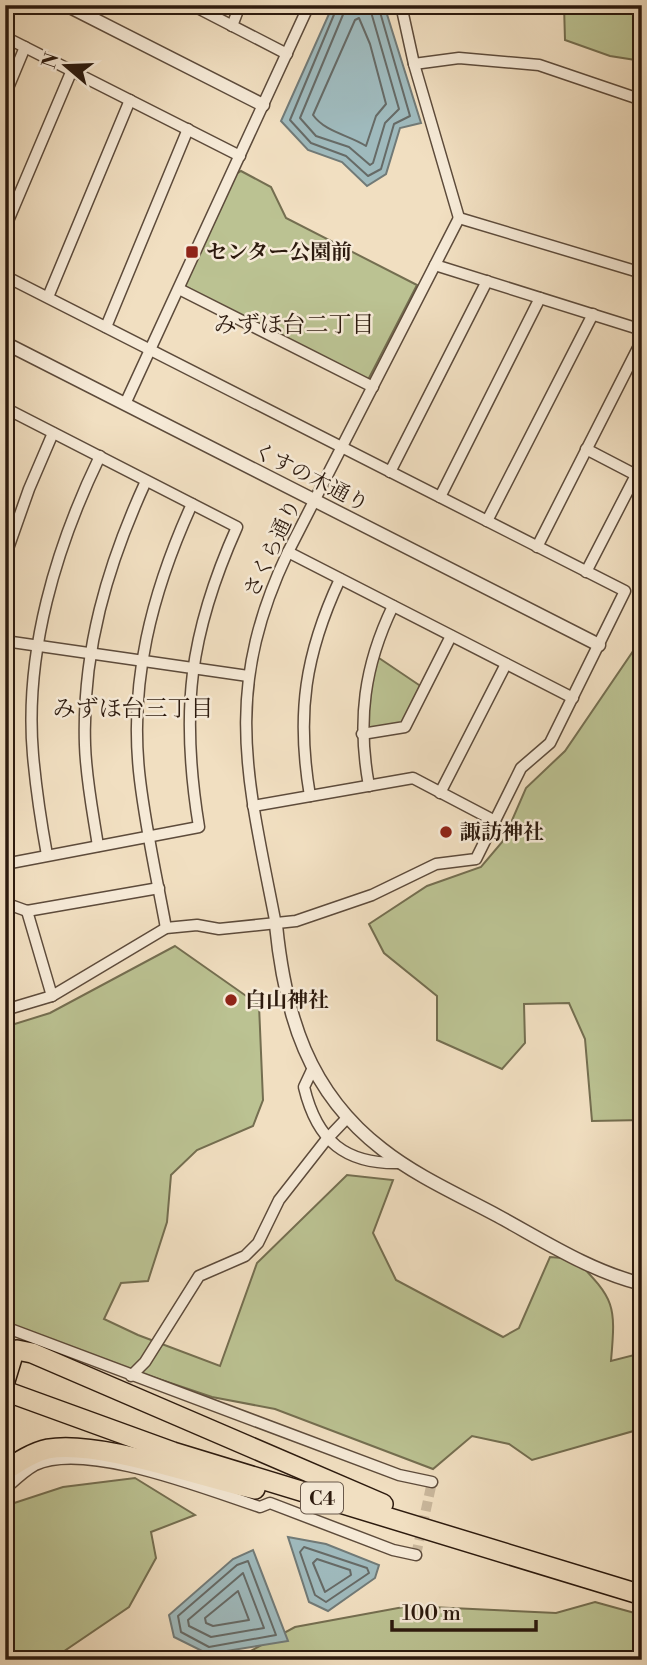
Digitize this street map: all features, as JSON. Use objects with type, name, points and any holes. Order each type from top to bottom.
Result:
[{"type":"highway","points":[[7,1360],[32,1353],[368,1499],[585,1576]]},
{"type":"highway","name":"C4","points":[[5,1391],[173,1452],[585,1576],[642,1596]]},
{"type":"highway","name":"C4","points":[[5,1398],[93,1431],[324,1504],[642,1596]]},
{"type":"highway","points":[[5,1471],[29,1456],[47,1450],[84,1448],[324,1504]]},
{"type":"street","points":[[66,5],[263,105]]},
{"type":"street","points":[[192,5],[287,54]]},
{"type":"street","points":[[232,26],[240,5]]},
{"type":"street","points":[[125,404],[309,5]]},
{"type":"street","points":[[401,5],[414,64],[459,218],[642,273]]},
{"type":"street","points":[[5,37],[240,156]]},
{"type":"street","points":[[5,95],[26,47]]},
{"type":"street","points":[[414,64],[459,58],[539,65],[642,100]]},
{"type":"street","points":[[5,228],[72,70]]},
{"type":"street","points":[[48,297],[130,100]]},
{"type":"street","points":[[106,327],[188,129]]},
{"type":"street","name":"さくら通り","points":[[276,925],[253,806],[245,743],[248,676],[270,592],[288,552],[459,218]]},
{"type":"street","points":[[435,265],[642,330]]},
{"type":"street","points":[[5,276],[625,591],[550,743],[522,768],[476,859],[436,864],[372,895],[276,925],[166,928],[52,996],[5,1010]]},
{"type":"street","points":[[390,472],[487,281]]},
{"type":"street","points":[[179,289],[373,387]]},
{"type":"street","points":[[440,497],[540,298]]},
{"type":"street","points":[[487,521],[593,314]]},
{"type":"street","points":[[537,547],[642,340]]},
{"type":"street","name":"くすの木通り","points":[[5,343],[599,645]]},
{"type":"street","points":[[5,864],[199,827],[190,772],[188,714],[192,667],[214,578],[237,527],[6,411]]},
{"type":"street","points":[[5,557],[29,489],[53,433]]},
{"type":"street","points":[[586,449],[636,475],[586,572]]},
{"type":"street","points":[[47,855],[33,754],[38,645],[70,525],[100,456]]},
{"type":"street","points":[[98,846],[85,746],[90,653],[111,565],[146,481]]},
{"type":"street","points":[[166,928],[139,779],[136,729],[141,660],[166,561],[192,505]]},
{"type":"street","points":[[288,552],[573,698]]},
{"type":"street","points":[[310,796],[302,726],[306,679],[319,629],[340,579]]},
{"type":"street","points":[[369,786],[362,734],[366,678],[375,647],[393,606]]},
{"type":"street","points":[[362,734],[405,727],[451,636]]},
{"type":"street","points":[[5,641],[248,676]]},
{"type":"street","points":[[440,793],[506,664]]},
{"type":"street","points":[[253,806],[413,778],[495,821]]},
{"type":"street","points":[[5,903],[27,912],[159,888]]},
{"type":"street","points":[[27,912],[52,996]]},
{"type":"street","points":[[276,925],[294,1025],[312,1070],[347,1118],[402,1163],[586,1264],[642,1284]]},
{"type":"street","points":[[312,1070],[304,1087],[326,1140],[339,1150],[377,1164],[402,1163]]},
{"type":"street","points":[[131,1376],[145,1362],[199,1276],[245,1256],[258,1243],[279,1200],[326,1140],[347,1118]]},
{"type":"street","points":[[5,1327],[399,1475],[432,1482]]},
{"type":"street","points":[[5,1489],[35,1465],[60,1459],[95,1460],[190,1484],[260,1507],[270,1503],[393,1550],[416,1555]]},
{"type":"green space","points":[[564,5],[642,5],[642,61],[610,56],[565,40]]},
{"type":"green space","points":[[241,171],[271,187],[286,218],[417,285],[368,380],[187,289],[185,284],[236,174]]},
{"type":"green space","points":[[642,638],[642,1120],[592,1121],[585,1039],[569,1003],[524,1004],[525,1043],[502,1069],[437,1040],[437,996],[384,953],[369,924],[427,886],[481,867],[503,841],[526,788],[565,751]]},
{"type":"green space","points":[[376,656],[422,687],[404,724],[366,729],[366,709]]},
{"type":"green space","points":[[175,946],[259,1005],[263,1100],[253,1126],[197,1150],[171,1175],[167,1222],[148,1281],[121,1283],[104,1319],[220,1366],[257,1263],[347,1175],[393,1180],[373,1233],[396,1280],[503,1337],[519,1328],[550,1257],[575,1259],[598,1284],[610,1304],[613,1327],[611,1361],[642,1353],[642,1424],[637,1430],[532,1460],[509,1444],[472,1436],[433,1469],[275,1409],[212,1397],[7,1328],[5,1027],[50,1013]]},
{"type":"green space","points":[[135,1478],[195,1515],[151,1532],[156,1558],[129,1607],[51,1660],[5,1660],[5,1506],[63,1487]]},
{"type":"green space","points":[[595,1602],[642,1615],[642,1660],[234,1660],[295,1627],[409,1606],[556,1613]]},
{"type":"water","points":[[333,5],[382,5],[385,8],[421,123],[400,128],[386,174],[367,186],[342,162],[308,150],[281,121]]},
{"type":"water","points":[[288,1537],[326,1544],[379,1565],[375,1578],[328,1611],[309,1602]]},
{"type":"water","points":[[253,1550],[288,1641],[208,1654],[174,1637],[169,1615],[233,1559]]},
{"type":"tunnel","points":[[416,1555],[432,1482]]},
{"type":"place","name":"センター公園前","points":[[192,252]]},
{"type":"place","name":"諏訪神社","points":[[446,832]]},
{"type":"place","name":"白山神社","points":[[231,1000]]},
{"type":"district","name":"みずほ台二丁目","points":[[294,324]]},
{"type":"district","name":"みずほ台三丁目","points":[[133,708]]}]
